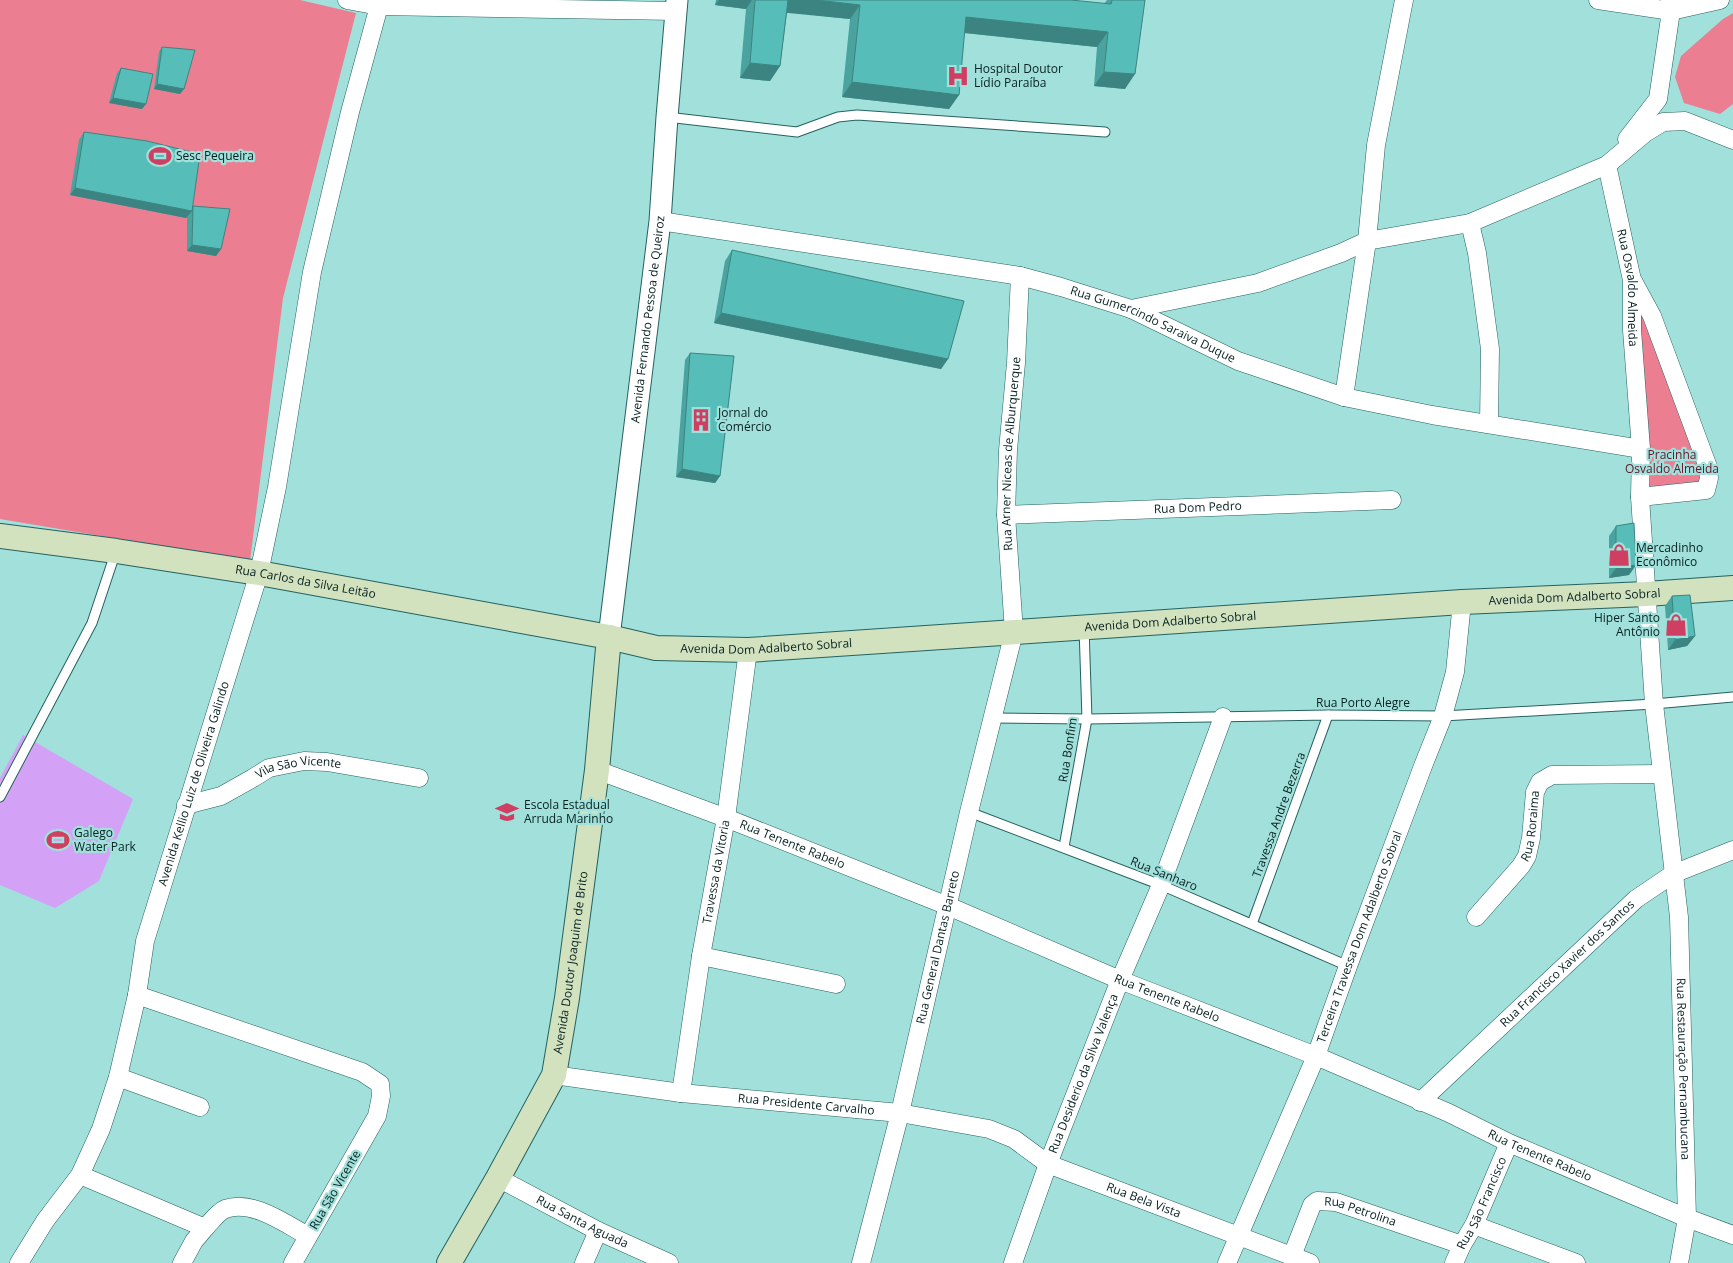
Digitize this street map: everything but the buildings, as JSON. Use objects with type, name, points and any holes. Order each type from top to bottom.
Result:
[{"type":"main road","name":"Rua Carlos da Silva Leitão","points":[[0,536],[116,551],[259,573],[609,637]]},
{"type":"main road","name":"Avenida Dom Adalberto Sobral","points":[[609,637],[656,648],[748,650],[1462,602],[1646,594],[1733,588]]},
{"type":"main road","name":"Avenida Doutor Joaquim de Brito","points":[[449,1263],[554,1075],[567,998],[597,770],[609,637]]},
{"type":"street","points":[[347,0],[379,6],[677,5]]},
{"type":"street","points":[[1344,397],[1367,241],[1376,145],[1404,0]]},
{"type":"street","points":[[1598,0],[1670,5],[1720,0]]},
{"type":"street","name":"Avenida Fernando Pessoa de Queiroz","points":[[609,637],[660,222],[677,5]]},
{"type":"street","points":[[1607,166],[1658,99],[1670,5]]},
{"type":"street","name":"Avenida Kellio Luiz de Oliveira Galindo","points":[[19,1263],[45,1221],[80,1175],[101,1129],[118,1077],[138,995],[144,942],[259,573],[277,487],[312,272],[350,112],[379,6]]},
{"type":"street","points":[[1131,309],[1258,283],[1342,253],[1367,241],[1470,223],[1607,166],[1645,133],[1663,122],[1685,121],[1733,140]]},
{"type":"street","name":"Rua Osvaldo Almeida","points":[[1607,166],[1632,280],[1632,330],[1641,449],[1640,497],[1646,594]]},
{"type":"street","name":"Rua Gumercindo Saraiva Duque","points":[[660,222],[1020,276],[1131,309],[1238,361],[1279,377],[1344,397],[1432,415],[1641,449]]},
{"type":"street","points":[[1470,223],[1478,262],[1490,349],[1489,424]]},
{"type":"street","name":"Rua Arner Niceas de Alburquerque","points":[[1014,632],[1006,515],[1008,450],[1016,363],[1020,276]]},
{"type":"street","points":[[1632,280],[1652,316],[1708,467],[1710,478],[1706,490],[1640,497]]},
{"type":"street","name":"Rua Dom Pedro","points":[[1006,515],[1392,500]]},
{"type":"street","points":[[1646,594],[1654,704],[1673,874]]},
{"type":"street","name":"Terceira Travessa Dom Adalberto Sobral","points":[[1227,1263],[1316,1056],[1419,775],[1443,716],[1455,672],[1462,602]]},
{"type":"street","name":"Rua General Dantas Barreto","points":[[861,1263],[900,1113],[969,812],[1014,632]]},
{"type":"street","name":"Travessa da Vitoria","points":[[681,1093],[701,956],[726,818],[748,650]]},
{"type":"street","name":"Rua Desiderio da Silva Valença","points":[[1013,1263],[1048,1164],[1120,980],[1161,885],[1223,717]]},
{"type":"street","name":"Vila São Vicente","points":[[186,805],[221,796],[269,768],[304,761],[327,762],[419,778]]},
{"type":"street","name":"Rua Tenente Rabelo","points":[[597,770],[726,818],[948,906],[1120,980],[1316,1056],[1449,1113],[1509,1143],[1687,1218],[1733,1235]]},
{"type":"street","name":"Rua Roraima","points":[[1476,917],[1521,866],[1527,856],[1531,838],[1535,792],[1540,782],[1552,775],[1661,774]]},
{"type":"street","name":"Rua Francisco Xavier dos Santos","points":[[1420,1102],[1636,899],[1673,874],[1733,850]]},
{"type":"street","name":"Rua Restauração Pernambucana","points":[[1673,874],[1679,917],[1687,1218],[1679,1263]]},
{"type":"street","points":[[701,956],[836,984]]},
{"type":"street","name":"Rua São Vicente","points":[[138,995],[362,1072],[380,1084],[381,1096],[376,1116],[293,1263]]},
{"type":"street","name":"Rua Presidente Carvalho","points":[[554,1075],[681,1093],[900,1113],[989,1128],[1014,1139],[1048,1164]]},
{"type":"street","points":[[118,1077],[200,1107]]},
{"type":"street","name":"Rua São Francisco","points":[[1454,1263],[1474,1225],[1509,1143]]},
{"type":"street","name":"Rua Bela Vista","points":[[1048,1164],[1310,1263]]},
{"type":"street","points":[[80,1175],[205,1228]]},
{"type":"street","name":"Rua Santa Aguada","points":[[498,1178],[598,1231],[669,1263]]},
{"type":"street","name":"Rua Petrolina","points":[[1292,1256],[1312,1205],[1318,1201],[1336,1202],[1462,1245]]},
{"type":"street","points":[[182,1263],[194,1242],[223,1209],[240,1207],[265,1212],[308,1236]]},
{"type":"street","points":[[1474,1225],[1576,1263]]},
{"type":"street","points":[[584,1263],[598,1231]]},
{"type":"lane","points":[[667,117],[797,132],[838,117],[857,115],[1105,132]]},
{"type":"lane","points":[[0,797],[92,623],[116,551]]},
{"type":"lane","name":"Rua Bonfim","points":[[1064,847],[1086,719],[1084,626]]},
{"type":"lane","name":"Rua Porto Alegre","points":[[993,718],[1086,719],[1328,715],[1443,716],[1654,704],[1733,697]]},
{"type":"lane","name":"Travessa Andre Bezerra","points":[[1252,924],[1328,715]]},
{"type":"lane","name":"Rua Sanharo","points":[[969,812],[1161,885],[1348,966]]},
{"type":"green space","name":"Sesc Pequeira","points":[[0,0],[300,0],[356,13],[283,298],[250,561],[0,519]]},
{"type":"green space","points":[[1733,13],[1733,104],[1720,114],[1684,103],[1675,77],[1681,56],[1723,19]]},
{"type":"green space","name":"Pracinha Osvaldo Almeida","points":[[1632,280],[1709,483],[1640,497]]},
{"type":"shaded area","name":"Galego Water Park","points":[[23,735],[133,799],[99,881],[55,908],[0,885],[0,778]]},
{"type":"place","name":"Hospital Doutor Lídio Paraíba","points":[[958,76]]},
{"type":"place","name":"Sesc Pequeira","points":[[160,156]]},
{"type":"place","name":"Jornal do Comércio","points":[[701,420]]},
{"type":"place","name":"Mercadinho Econômico","points":[[1619,555]]},
{"type":"place","name":"Hiper Santo Antônio","points":[[1676,625]]},
{"type":"place","name":"Escola Estadual Arruda Marinho","points":[[507,812]]},
{"type":"place","name":"Galego Water Park","points":[[58,840]]}]
